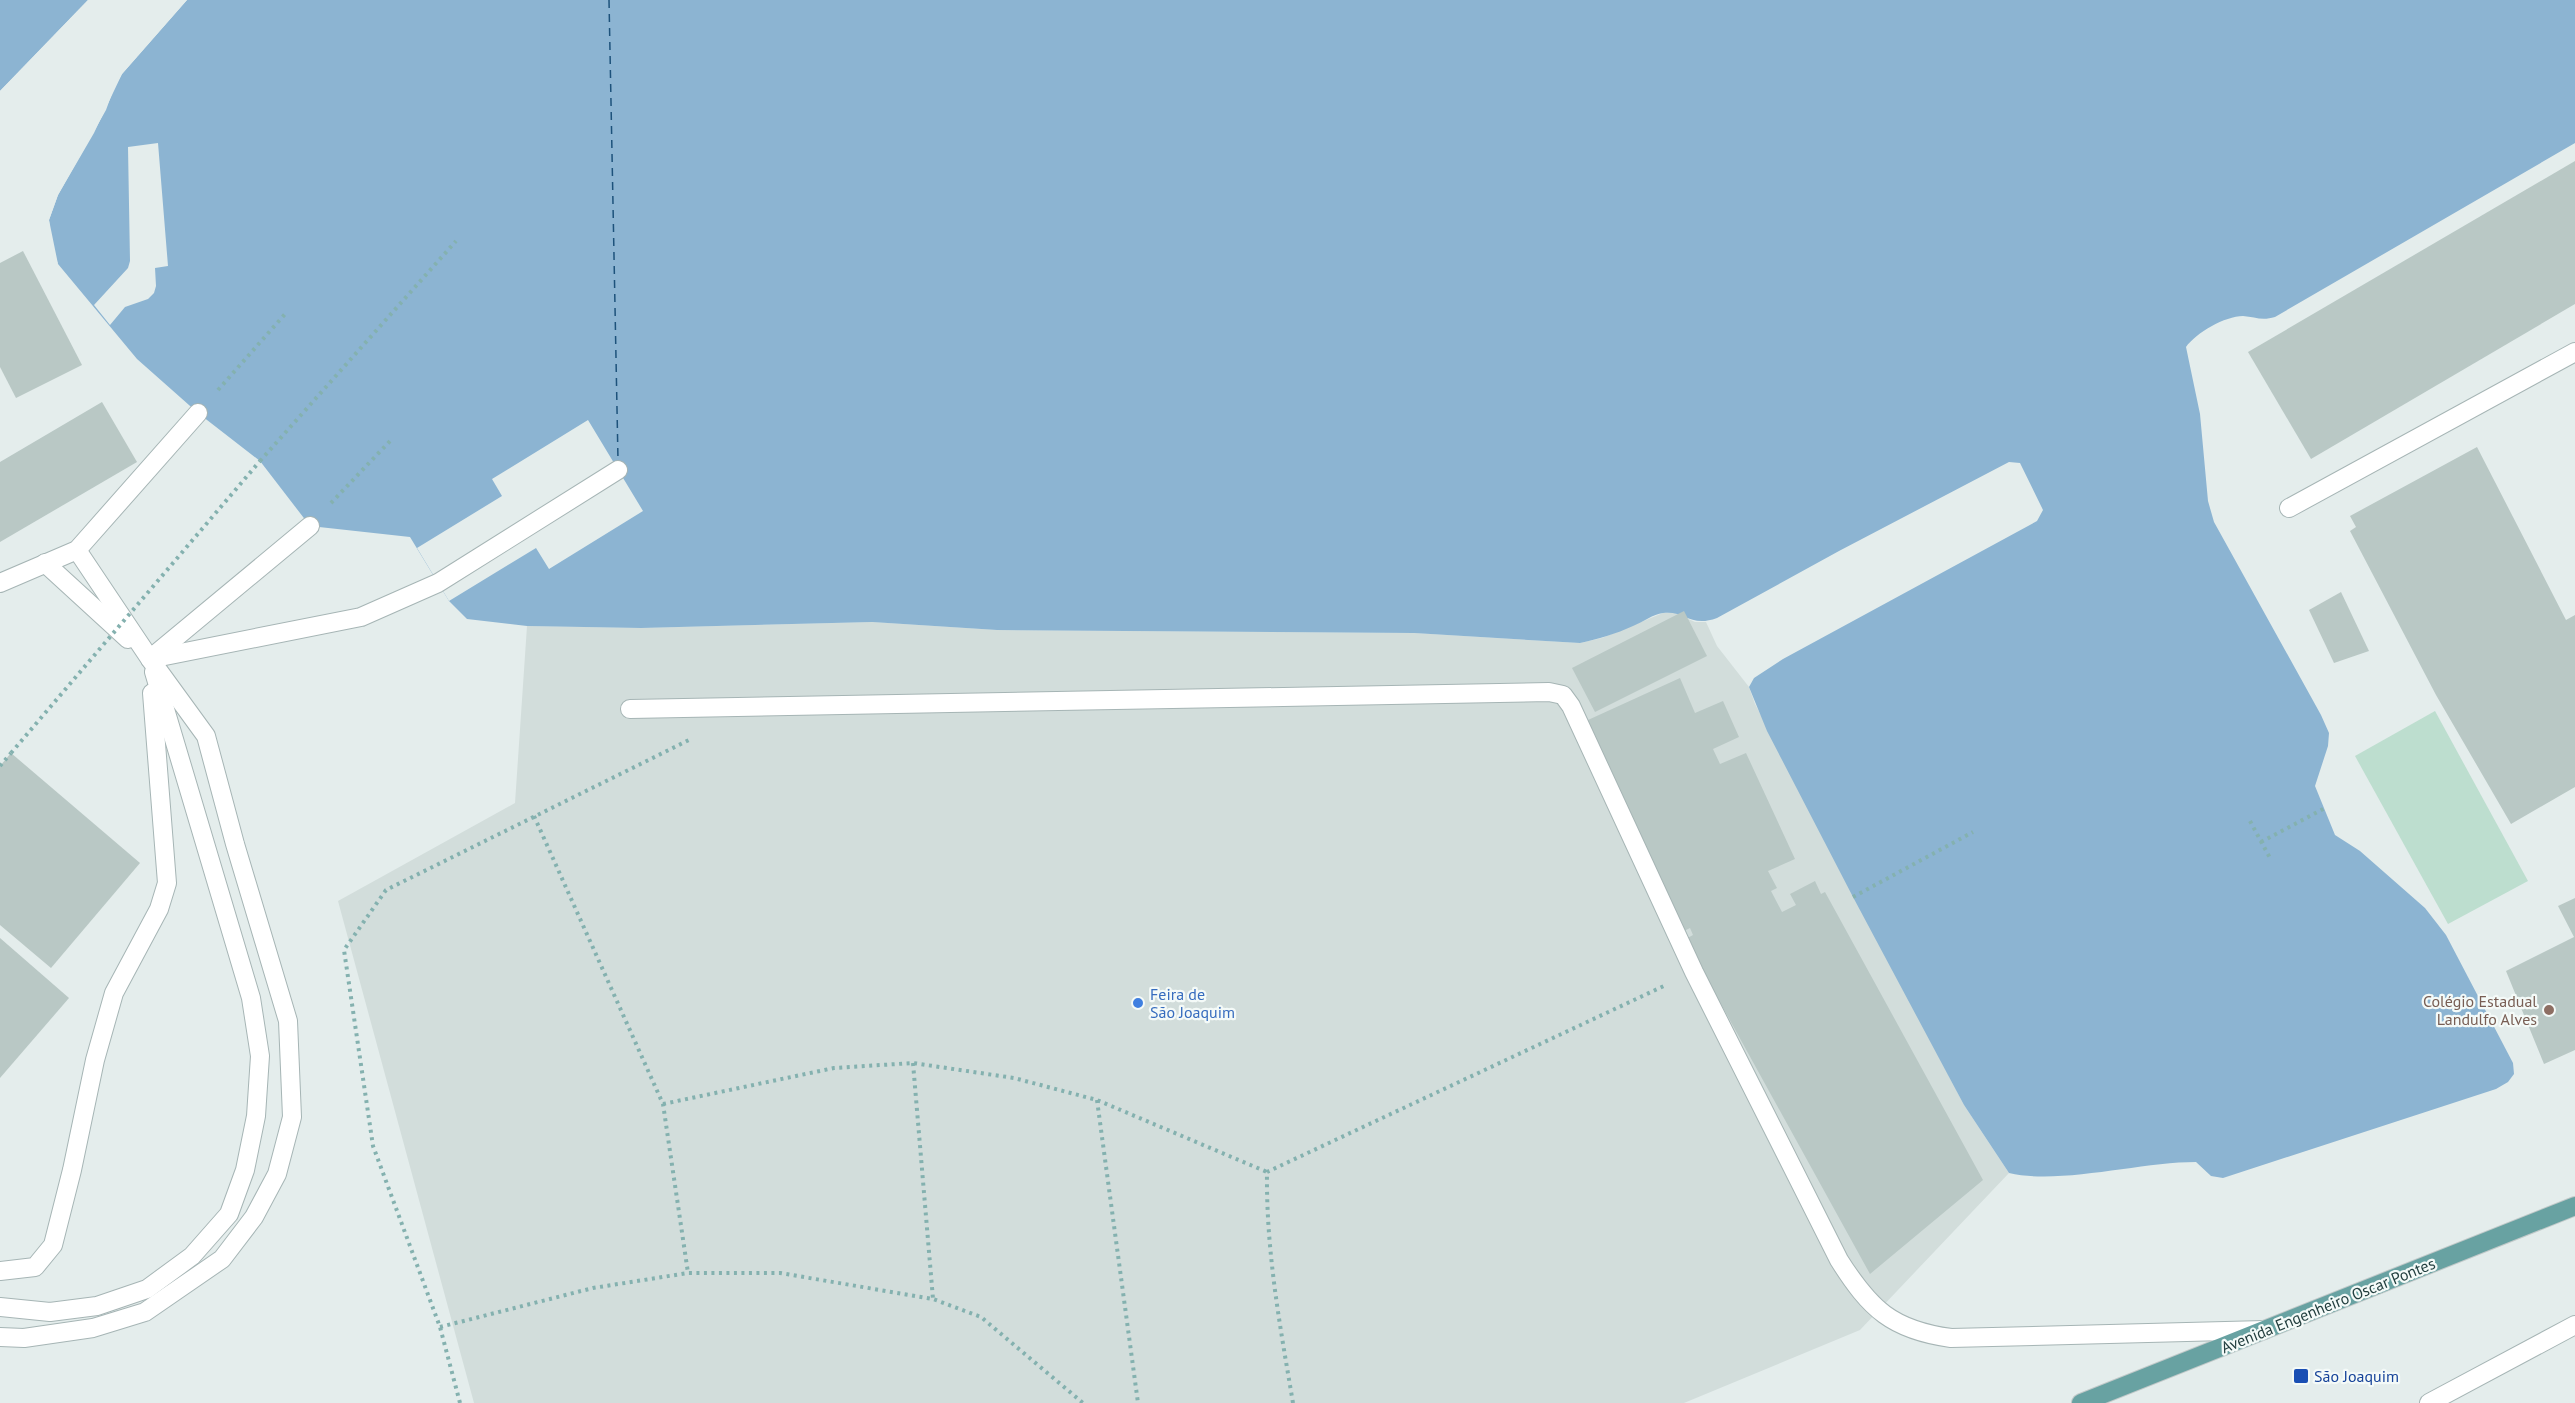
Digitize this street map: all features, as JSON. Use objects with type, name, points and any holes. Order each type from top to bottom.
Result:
[{"type":"main road","name":"Avenida Engenheiro Oscar Pontes","points":[[2082,1403],[2575,1206]]},
{"type":"lane","points":[[2289,508],[2575,352]]},
{"type":"lane","points":[[0,583],[77,550],[198,413]]},
{"type":"lane","points":[[150,659],[361,617],[438,583],[618,470]]},
{"type":"lane","points":[[150,659],[310,526]]},
{"type":"lane","points":[[0,1337],[24,1338],[93,1328],[145,1312],[222,1259],[254,1217],[278,1173],[292,1117],[288,1021],[234,844],[206,736],[150,659],[77,550]]},
{"type":"lane","points":[[0,1316],[97,1306],[147,1288],[192,1256],[229,1214],[245,1170],[256,1116],[260,1056],[251,998],[150,659],[45,563]]},
{"type":"lane","points":[[0,1271],[35,1267],[53,1245],[72,1170],[95,1060],[114,993],[159,909],[167,883],[150,659]]},
{"type":"lane","points":[[630,709],[1549,692],[1563,695],[1572,706],[1694,972],[1839,1260],[1860,1293],[1887,1318],[1919,1334],[1951,1338],[2266,1329]]},
{"type":"lane","points":[[0,1307],[51,1312]]},
{"type":"lane","points":[[2429,1403],[2575,1325]]},
{"type":"path","points":[[0,766],[260,461],[456,241]]},
{"type":"path","points":[[198,413],[286,314]]},
{"type":"path","points":[[310,526],[391,440]]},
{"type":"path","points":[[460,1403],[440,1327],[373,1146],[344,950],[386,890],[693,738]]},
{"type":"path","points":[[2261,842],[2325,808]]},
{"type":"path","points":[[534,816],[663,1104],[687,1274]]},
{"type":"path","points":[[2250,821],[2270,858]]},
{"type":"path","points":[[1853,897],[1972,832]]},
{"type":"path","points":[[663,1104],[834,1068],[913,1063],[1014,1078],[1097,1100],[1267,1172],[1694,972]]},
{"type":"path","points":[[913,1063],[933,1299]]},
{"type":"path","points":[[1097,1100],[1138,1403]]},
{"type":"path","points":[[1267,1172],[1266,1219],[1271,1269],[1293,1403]]},
{"type":"path","points":[[440,1327],[593,1288],[687,1274],[780,1273],[933,1299],[981,1317],[1083,1403]]},
{"type":"shaded area","name":"Feira de São Joaquim","points":[[1663,613],[1675,613],[1695,622],[1706,622],[1717,646],[1749,687],[1755,704],[1964,1105],[2009,1173],[1860,1330],[1684,1403],[474,1403],[338,901],[515,803],[527,626],[641,628],[872,622],[997,630],[1414,633],[1580,643],[1602,638]]},
{"type":"green space","points":[[2435,711],[2528,881],[2448,924],[2355,756]]},
{"type":"water","points":[[0,0],[88,0],[0,91]]},
{"type":"water","points":[[187,0],[2575,0],[2575,143],[2275,317],[2262,319],[2243,316],[2228,319],[2204,331],[2186,347],[2200,414],[2208,501],[2214,522],[2329,733],[2328,746],[2315,786],[2335,835],[2360,851],[2425,908],[2446,935],[2513,1063],[2514,1074],[2508,1082],[2496,1089],[2223,1178],[2211,1176],[2196,1162],[2076,1175],[2029,1176],[2009,1173],[1964,1105],[1767,731],[1749,687],[1754,678],[1783,659],[2037,521],[2043,510],[2020,463],[2009,462],[1717,618],[1700,621],[1677,614],[1659,614],[1620,631],[1580,643],[1414,633],[997,630],[872,622],[641,628],[527,626],[467,619],[449,601],[410,537],[310,526],[260,461],[198,413],[137,359],[58,264],[52,247],[49,220],[58,195],[106,110],[122,74]]},
{"type":"pier","points":[[88,0],[91,0],[0,94],[0,91]]},
{"type":"pier","points":[[183,0],[187,0],[122,74],[94,133],[58,195],[49,220],[58,264],[54,261],[49,248],[46,220],[55,194],[92,132],[120,72]]},
{"type":"pier","points":[[158,143],[168,266],[155,268],[154,293],[148,299],[125,307],[110,325],[94,305],[128,268],[130,261],[128,147]]},
{"type":"pier","points":[[588,420],[643,511],[549,569],[536,548],[449,601],[417,548],[502,496],[492,479]]},
{"type":"building","points":[[2575,161],[2575,304],[2311,459],[2248,352]]},
{"type":"building","points":[[23,251],[82,365],[16,398],[0,367],[0,263]]},
{"type":"building","points":[[102,402],[137,462],[0,542],[0,462]]},
{"type":"building","points":[[2477,447],[2566,620],[2575,615],[2575,787],[2511,824],[2436,695],[2350,531],[2356,527],[2350,516]]},
{"type":"building","points":[[2341,592],[2369,651],[2334,663],[2309,610]]},
{"type":"building","points":[[1684,611],[1707,656],[1595,712],[1572,668]]},
{"type":"building","points":[[1680,678],[1695,713],[1723,701],[1739,737],[1713,749],[1720,764],[1746,753],[1795,859],[1768,871],[1777,888],[1771,891],[1782,912],[1796,905],[1790,894],[1815,881],[1821,894],[1825,892],[1983,1180],[1870,1274],[1695,957],[1682,941],[1693,935],[1690,928],[1684,931],[1588,720]]},
{"type":"building","points":[[11,753],[140,863],[51,968],[0,925],[0,766]]},
{"type":"building","name":"Colégio Estadual Landulfo Alves","points":[[2575,898],[2575,1050],[2544,1064],[2506,971],[2574,937],[2558,906]]},
{"type":"building","points":[[0,938],[69,998],[0,1078]]},
{"type":"ferry route","points":[[609,0],[618,460]]},
{"type":"place","name":"Feira de São Joaquim","points":[[1138,1003]]},
{"type":"place","name":"Colégio Estadual Landulfo Alves","points":[[2549,1010]]},
{"type":"place","name":"São Joaquim","points":[[2301,1376]]}]
